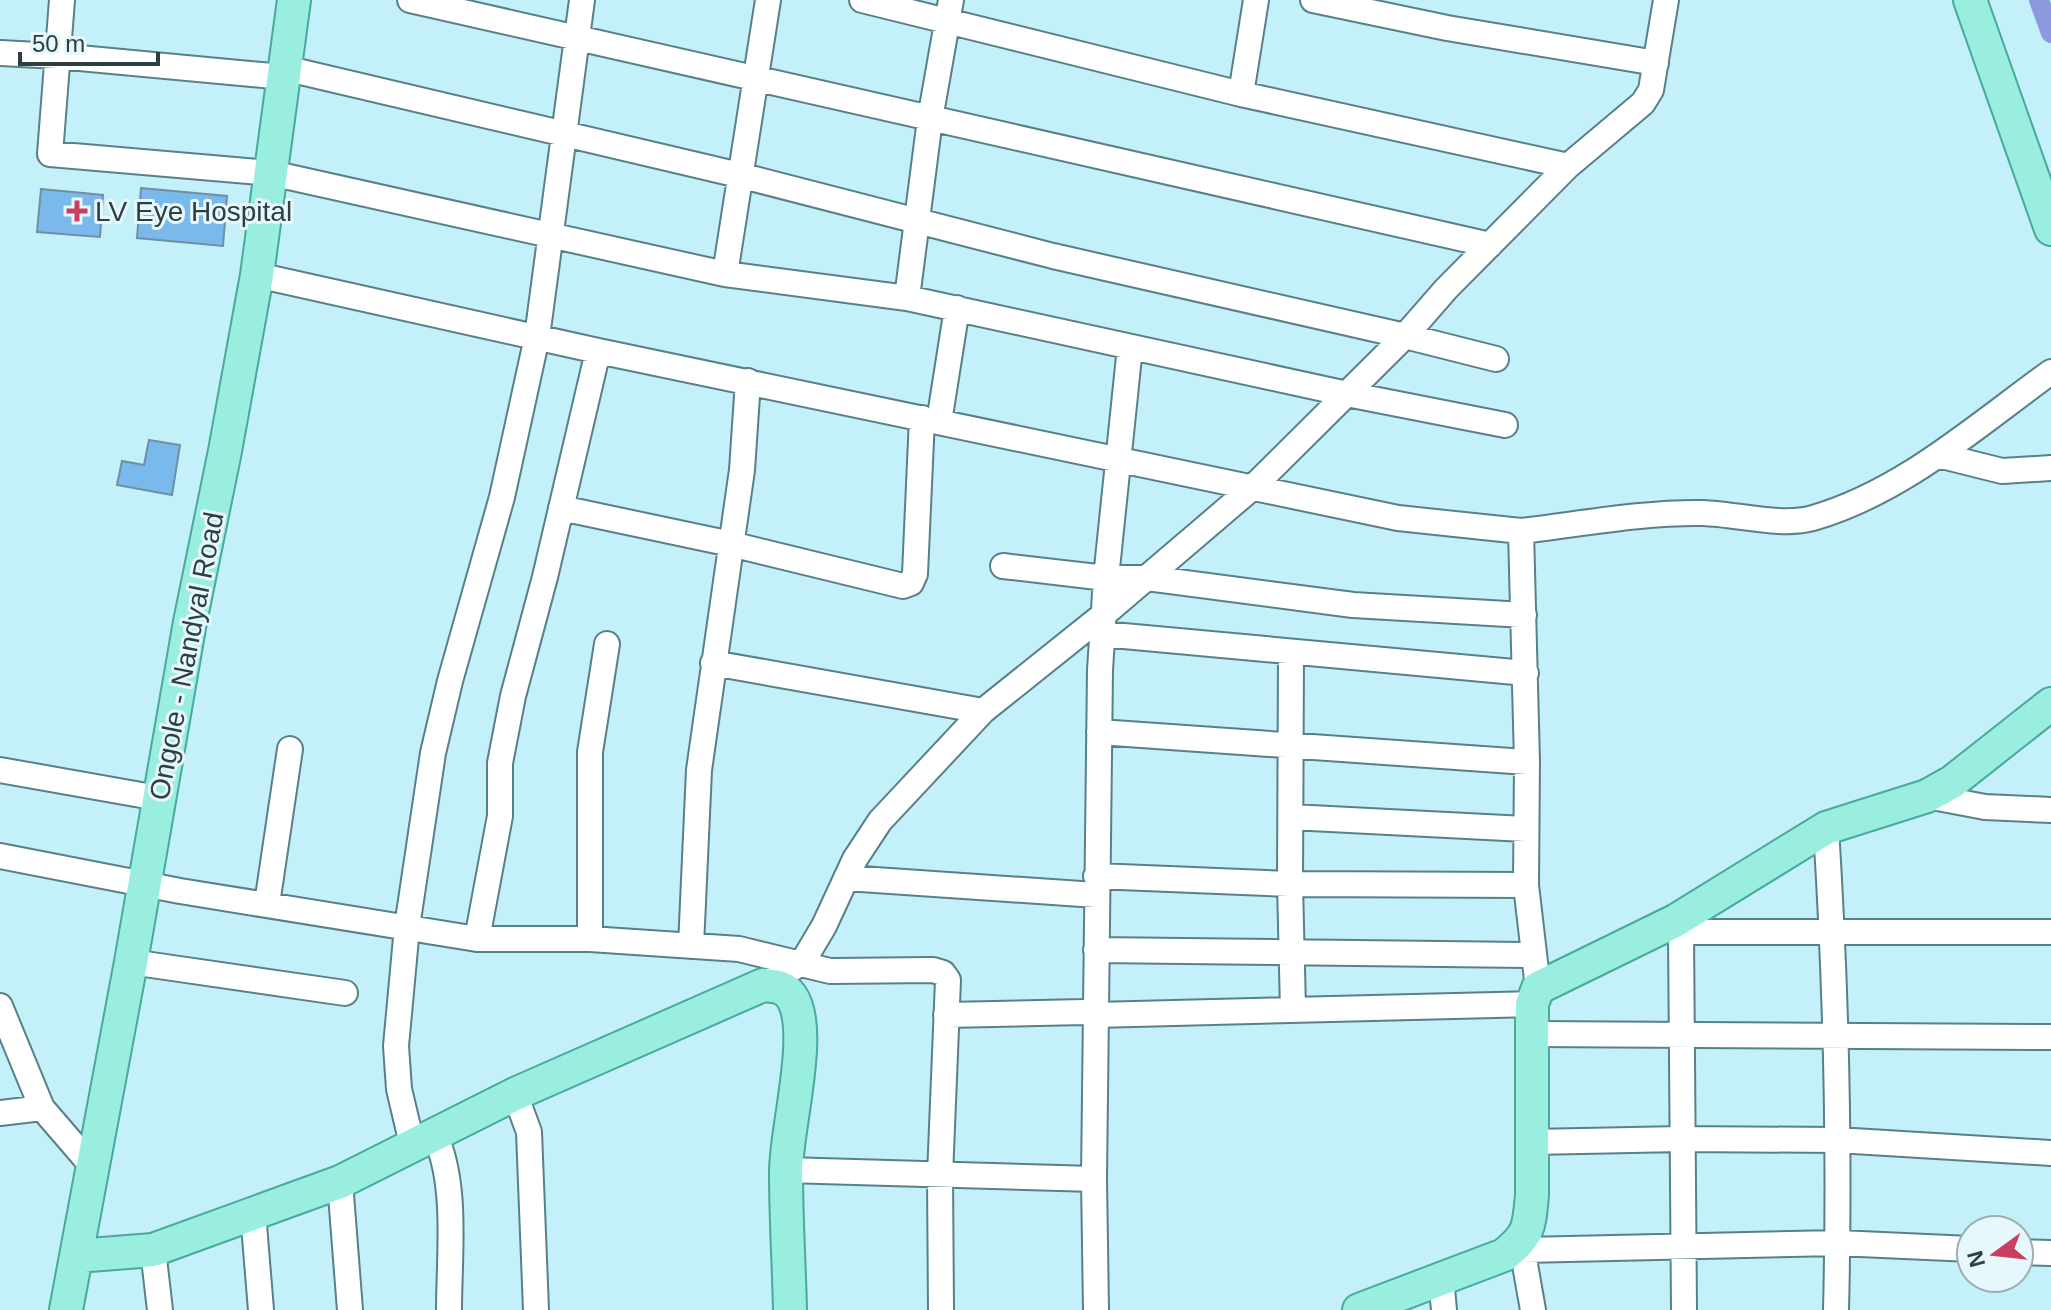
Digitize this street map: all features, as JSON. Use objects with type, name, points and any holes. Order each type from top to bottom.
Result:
[{"type":"main road","name":"Ongole - Nandyal Road","points":[[66,1310],[131,962],[158,798],[257,275],[294,0]]},
{"type":"main road","points":[[1970,0],[2051,229]]},
{"type":"main road","points":[[1359,1310],[1442,1294],[1522,1246],[1530,1224],[1534,1009],[1678,926],[1826,828],[1927,796],[1952,782],[2051,704]]},
{"type":"main road","points":[[77,1256],[153,1250],[340,1182],[515,1094],[763,985],[780,987],[791,995],[799,1023],[800,1051],[786,1170],[790,1310]]},
{"type":"street","points":[[62,0],[50,154],[271,173],[725,274],[907,298],[1347,394],[1505,425]]},
{"type":"street","points":[[410,0],[1490,245]]},
{"type":"street","points":[[449,1310],[449,1194],[444,1153],[423,1138],[399,1089],[396,1046],[407,927],[433,753],[502,497],[537,337],[582,0]]},
{"type":"street","points":[[725,274],[768,0]]},
{"type":"street","points":[[862,0],[950,10],[1241,94],[1568,166]]},
{"type":"street","points":[[1241,94],[1256,0]]},
{"type":"street","points":[[1313,0],[1447,28],[1656,63]]},
{"type":"street","points":[[763,985],[802,963],[824,926],[855,859],[880,821],[983,711],[1102,624],[1147,578],[1253,487],[1405,336],[1568,166],[1643,103],[1651,90],[1666,0]]},
{"type":"street","points":[[907,298],[930,119],[950,10]]},
{"type":"street","points":[[0,53],[284,73],[739,175],[1053,256],[1496,359]]},
{"type":"street","points":[[257,275],[598,351],[1398,518],[1521,531],[1668,514],[1705,513],[1794,521],[1812,518],[1883,490],[1938,455],[2051,372]]},
{"type":"street","points":[[561,508],[731,544],[903,586],[911,583],[915,574],[931,420],[957,308]]},
{"type":"street","points":[[1096,1310],[1096,886],[1102,624],[1130,347]]},
{"type":"street","points":[[477,939],[500,816],[500,763],[513,696],[598,351]]},
{"type":"street","points":[[691,946],[699,770],[742,470],[748,381]]},
{"type":"street","points":[[1938,455],[2002,471],[2051,468]]},
{"type":"street","points":[[1521,531],[1526,673],[1526,885],[1534,955],[1534,1009]]},
{"type":"street","points":[[1003,566],[1106,578],[1147,578],[1353,605],[1524,615]]},
{"type":"street","points":[[1102,624],[1291,652],[1526,673]]},
{"type":"street","points":[[590,939],[590,752],[607,644]]},
{"type":"street","points":[[1291,652],[1293,1010]]},
{"type":"street","points":[[713,663],[983,711]]},
{"type":"street","points":[[1099,732],[1527,762]]},
{"type":"street","points":[[267,904],[290,749]]},
{"type":"street","points":[[0,770],[158,798]]},
{"type":"street","points":[[1927,796],[1985,807],[2051,810]]},
{"type":"street","points":[[1291,817],[1525,829]]},
{"type":"street","points":[[1826,828],[1833,931],[1838,1243],[1836,1310]]},
{"type":"street","points":[[0,856],[180,891],[477,939],[590,939],[739,949],[802,963],[813,969],[933,970],[943,973],[948,980],[940,1176],[941,1310]]},
{"type":"street","points":[[846,878],[1096,886],[1526,885]]},
{"type":"street","points":[[1684,1310],[1683,1036],[1678,926],[1833,931],[2051,932]]},
{"type":"street","points":[[1096,950],[1534,955]]},
{"type":"street","points":[[131,962],[345,993]]},
{"type":"street","points":[[0,1006],[42,1108],[92,1166]]},
{"type":"street","points":[[946,1015],[1534,1009],[1683,1036],[2051,1037]]},
{"type":"street","points":[[515,1094],[529,1132],[536,1310]]},
{"type":"street","points":[[0,1113],[42,1108]]},
{"type":"street","points":[[1532,1142],[1837,1140],[2051,1153]]},
{"type":"street","points":[[786,1170],[1094,1179]]},
{"type":"street","points":[[340,1182],[350,1310]]},
{"type":"street","points":[[253,1213],[261,1310]]},
{"type":"street","points":[[1533,1310],[1522,1246],[1838,1243],[1955,1248]]},
{"type":"street","points":[[153,1250],[160,1310]]},
{"type":"building","points":[[141,188],[227,196],[223,246],[137,238]]},
{"type":"building","points":[[41,189],[103,195],[100,237],[37,232]]},
{"type":"building","points":[[149,440],[180,445],[172,495],[117,485],[122,461],[144,465]]},
{"type":"waterway","points":[[2039,0],[2051,33]]},
{"type":"place","name":"LV Eye Hospital","points":[[77,211]]}]
